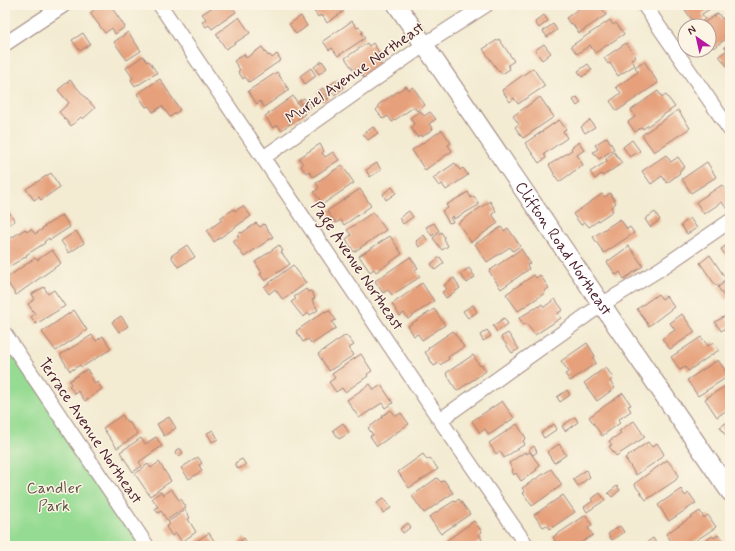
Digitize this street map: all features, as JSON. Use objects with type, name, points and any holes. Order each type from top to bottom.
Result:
[{"type":"street","points":[[5,44],[64,5]]},
{"type":"street","name":"Page Avenue Northeast","points":[[160,5],[440,420],[527,546]]},
{"type":"street","name":"Clifton Road Northeast","points":[[397,5],[730,492]]},
{"type":"street","name":"Muriel Avenue Northeast","points":[[263,158],[424,46],[486,5]]},
{"type":"street","points":[[644,5],[730,130]]},
{"type":"street","points":[[440,420],[601,305],[660,269],[730,221]]},
{"type":"street","name":"Terrace Avenue Northeast","points":[[5,334],[147,546]]},
{"type":"green space","name":"Candler Park","points":[[5,339],[145,546],[5,546]]},
{"type":"building","points":[[98,5],[110,5],[125,27],[115,34],[112,28],[105,33],[90,13],[99,6]]},
{"type":"building","points":[[216,5],[231,5],[236,12],[212,29],[209,25],[206,27],[202,22],[206,19],[202,14]]},
{"type":"building","points":[[310,5],[339,5],[344,11],[327,23],[323,16],[321,17],[320,15],[318,17]]},
{"type":"building","points":[[584,5],[600,5],[606,15],[579,33],[572,23],[570,24],[566,18]]},
{"type":"building","points":[[682,5],[716,5],[702,14],[704,18],[691,18]]},
{"type":"building","points":[[718,13],[722,19],[726,17],[730,23],[730,32],[724,36],[726,39],[717,45],[717,18],[711,18]]},
{"type":"building","points":[[544,15],[548,21],[539,28],[535,22]]},
{"type":"building","points":[[301,16],[307,26],[296,34],[289,24]]},
{"type":"building","points":[[239,17],[250,33],[226,49],[216,34]]},
{"type":"building","points":[[610,20],[613,25],[616,23],[624,34],[595,53],[590,45],[577,54],[571,46]]},
{"type":"building","points":[[352,21],[357,28],[359,27],[363,32],[361,33],[365,38],[338,56],[332,48],[329,50],[323,41]]},
{"type":"building","points":[[553,24],[557,30],[547,37],[543,31]]},
{"type":"building","points":[[128,32],[141,51],[127,60],[114,42]]},
{"type":"building","points":[[83,33],[90,44],[80,51],[72,40]]},
{"type":"building","points":[[499,39],[514,61],[508,65],[510,69],[502,74],[483,49]]},
{"type":"building","points":[[367,43],[369,46],[373,43],[382,57],[377,59],[382,66],[364,78],[358,68],[354,71],[345,58]]},
{"type":"building","points":[[626,43],[636,57],[631,59],[635,65],[618,76],[610,63],[608,64],[604,58]]},
{"type":"building","points":[[730,43],[730,64],[727,66],[719,56],[727,50],[724,47]]},
{"type":"building","points":[[544,44],[551,53],[542,60],[535,50]]},
{"type":"building","points":[[262,47],[268,56],[270,55],[272,58],[277,54],[281,60],[249,82],[245,77],[243,79],[238,71],[240,70],[234,61],[244,54],[246,58]]},
{"type":"building","points":[[143,56],[147,62],[149,61],[157,73],[135,86],[131,80],[133,78],[126,68]]},
{"type":"building","points":[[322,61],[327,68],[319,74],[314,67]]},
{"type":"building","points":[[644,61],[658,83],[617,111],[610,101],[621,93],[616,87],[638,72],[635,67]]},
{"type":"building","points":[[588,64],[592,70],[582,77],[578,71]]},
{"type":"building","points":[[311,68],[316,76],[305,84],[300,76]]},
{"type":"building","points":[[533,68],[545,86],[518,104],[514,98],[510,102],[502,90]]},
{"type":"building","points":[[277,72],[289,90],[264,107],[260,101],[257,104],[248,91]]},
{"type":"building","points":[[160,79],[180,110],[170,117],[162,106],[153,112],[149,106],[146,107],[137,94]]},
{"type":"building","points":[[338,79],[344,88],[334,95],[328,86]]},
{"type":"building","points":[[70,80],[95,108],[83,119],[81,117],[71,126],[59,112],[69,103],[58,90]]},
{"type":"building","points":[[406,86],[409,90],[413,87],[425,105],[417,111],[414,107],[392,122],[388,116],[383,119],[376,110],[379,107],[378,105]]},
{"type":"building","points":[[323,88],[329,98],[323,102],[317,92]]},
{"type":"building","points":[[658,91],[662,97],[666,95],[675,107],[643,129],[642,127],[635,132],[628,122],[635,117],[631,110]]},
{"type":"building","points":[[293,96],[305,114],[281,130],[278,125],[273,128],[265,116]]},
{"type":"building","points":[[540,97],[554,117],[523,138],[515,127],[519,124],[513,116]]},
{"type":"building","points":[[577,97],[581,103],[577,106],[573,100]]},
{"type":"building","points":[[304,98],[311,107],[306,111],[299,101]]},
{"type":"building","points":[[678,110],[690,128],[654,152],[642,135]]},
{"type":"building","points":[[420,111],[424,116],[430,112],[436,119],[429,124],[433,129],[422,137],[420,135],[417,137],[411,127],[414,124],[410,118]]},
{"type":"building","points":[[559,120],[566,129],[563,131],[567,138],[544,154],[546,158],[539,163],[525,143]]},
{"type":"building","points":[[590,120],[595,127],[585,133],[581,127]]},
{"type":"building","points":[[373,127],[378,133],[368,140],[363,134]]},
{"type":"building","points":[[442,130],[451,143],[448,145],[452,151],[425,170],[412,150]]},
{"type":"building","points":[[607,137],[614,149],[599,159],[593,152],[598,149],[595,145]]},
{"type":"building","points":[[632,140],[640,151],[630,157],[623,147]]},
{"type":"building","points":[[579,142],[584,150],[577,155],[583,165],[559,182],[549,165],[572,150],[571,148]]},
{"type":"building","points":[[320,144],[324,151],[322,153],[325,157],[333,152],[339,160],[313,177],[309,171],[306,173],[301,166],[303,164],[299,158]]},
{"type":"building","points":[[614,152],[622,163],[603,176],[601,174],[595,179],[590,172],[607,161],[606,158]]},
{"type":"building","points":[[666,155],[671,162],[678,157],[685,167],[667,183],[662,176],[651,184],[642,171]]},
{"type":"building","points":[[707,162],[716,177],[691,193],[682,179]]},
{"type":"building","points":[[377,163],[381,170],[370,177],[366,170]]},
{"type":"building","points":[[455,163],[460,170],[463,168],[468,175],[446,190],[442,184],[439,186],[433,178]]},
{"type":"building","points":[[342,165],[354,183],[323,204],[314,192],[319,188],[316,183]]},
{"type":"building","points":[[51,173],[60,187],[41,200],[39,197],[34,200],[26,189]]},
{"type":"building","points":[[722,185],[730,197],[730,206],[726,208],[722,202],[704,214],[696,202]]},
{"type":"building","points":[[392,187],[396,193],[386,200],[383,194]]},
{"type":"building","points":[[360,189],[371,206],[344,225],[341,220],[336,223],[327,211]]},
{"type":"building","points":[[468,192],[471,198],[474,196],[479,205],[454,219],[453,216],[450,218],[453,222],[449,223],[442,211],[448,208],[446,205]]},
{"type":"building","points":[[610,193],[616,203],[611,207],[613,211],[589,227],[585,222],[581,225],[573,214],[602,194],[605,197]]},
{"type":"building","points":[[490,201],[496,211],[492,214],[498,223],[471,242],[458,223]]},
{"type":"building","points":[[5,206],[15,221],[5,227]]},
{"type":"building","points":[[243,206],[251,216],[214,242],[207,231],[222,220],[220,218],[234,209],[235,211]]},
{"type":"building","points":[[409,211],[413,217],[403,224],[399,218]]},
{"type":"building","points":[[373,212],[386,230],[354,252],[346,239],[351,235],[347,230]]},
{"type":"building","points":[[655,212],[660,220],[650,227],[645,219]]},
{"type":"building","points":[[62,215],[70,227],[50,240],[49,238],[44,242],[45,243],[26,255],[27,256],[7,268],[5,266],[5,242],[25,229],[27,232],[31,229],[35,234]]},
{"type":"building","points":[[690,218],[697,228],[687,234],[681,225]]},
{"type":"building","points":[[620,219],[627,229],[630,227],[634,233],[604,253],[593,237]]},
{"type":"building","points":[[256,223],[260,227],[264,224],[273,237],[244,257],[233,241],[239,237],[237,235]]},
{"type":"building","points":[[434,223],[439,231],[432,236],[426,227]]},
{"type":"building","points":[[501,227],[504,231],[508,228],[520,246],[513,251],[510,247],[487,262],[475,244]]},
{"type":"building","points":[[76,231],[84,243],[69,253],[61,241]]},
{"type":"building","points":[[441,232],[448,246],[442,250],[433,238]]},
{"type":"building","points":[[424,235],[428,241],[419,247],[416,241]]},
{"type":"building","points":[[390,236],[402,254],[376,272],[374,269],[370,272],[359,256]]},
{"type":"building","points":[[730,243],[730,262],[721,249]]},
{"type":"building","points":[[187,245],[195,257],[178,267],[171,256]]},
{"type":"building","points":[[279,245],[283,251],[281,252],[290,264],[265,281],[255,262]]},
{"type":"building","points":[[629,246],[643,266],[624,279],[620,272],[616,275],[607,262]]},
{"type":"building","points":[[521,249],[530,263],[527,265],[529,269],[501,289],[489,271]]},
{"type":"building","points":[[52,250],[61,263],[16,295],[5,279],[35,258],[37,260]]},
{"type":"building","points":[[710,255],[726,279],[716,286],[700,263]]},
{"type":"building","points":[[410,257],[418,268],[415,270],[420,277],[392,295],[388,290],[383,293],[375,281]]},
{"type":"building","points":[[440,257],[444,263],[435,270],[431,264]]},
{"type":"building","points":[[293,265],[306,283],[283,300],[275,289],[269,294],[264,287]]},
{"type":"building","points":[[469,268],[475,277],[467,283],[460,274]]},
{"type":"building","points":[[534,275],[536,278],[540,275],[549,288],[544,291],[545,293],[518,311],[506,294]]},
{"type":"building","points":[[454,278],[460,288],[446,298],[442,292],[447,289],[444,285]]},
{"type":"building","points":[[728,280],[730,283],[730,297],[726,300],[718,287]]},
{"type":"building","points":[[422,283],[434,301],[408,319],[404,313],[400,316],[392,304]]},
{"type":"building","points":[[44,287],[48,294],[54,290],[65,306],[36,324],[31,317],[35,314],[28,304],[35,299],[32,294]]},
{"type":"building","points":[[306,289],[308,292],[311,291],[315,298],[312,300],[318,310],[303,317],[291,302],[296,299],[294,297]]},
{"type":"building","points":[[658,294],[662,299],[666,296],[674,307],[649,326],[637,309]]},
{"type":"building","points":[[555,299],[563,310],[558,313],[561,318],[535,335],[526,323],[524,325],[519,318],[542,304],[544,307]]},
{"type":"building","points":[[473,305],[477,312],[468,318],[463,311]]},
{"type":"building","points":[[434,309],[445,325],[422,340],[418,334],[414,336],[408,326]]},
{"type":"building","points":[[74,310],[87,330],[56,351],[42,332]]},
{"type":"building","points":[[329,310],[336,320],[332,322],[336,328],[312,344],[308,339],[303,342],[296,331],[325,311]]},
{"type":"building","points":[[682,314],[695,332],[670,349],[662,339],[675,330],[670,323]]},
{"type":"building","points":[[121,316],[128,326],[119,332],[112,322]]},
{"type":"building","points":[[725,316],[730,325],[721,331],[715,322]]},
{"type":"building","points":[[504,318],[508,324],[497,332],[493,326]]},
{"type":"building","points":[[487,330],[491,336],[483,341],[480,335]]},
{"type":"building","points":[[453,331],[464,347],[448,357],[449,359],[440,365],[439,363],[434,366],[425,352],[429,349],[428,348]]},
{"type":"building","points":[[508,333],[519,349],[512,353],[501,337]]},
{"type":"building","points":[[92,335],[96,341],[103,336],[111,349],[82,367],[80,365],[70,371],[60,355]]},
{"type":"building","points":[[346,335],[354,345],[349,348],[354,355],[329,371],[318,354]]},
{"type":"building","points":[[701,337],[708,346],[713,342],[719,350],[688,371],[685,367],[680,370],[671,357]]},
{"type":"building","points":[[587,343],[595,356],[593,358],[596,363],[570,381],[565,374],[569,372],[561,361]]},
{"type":"building","points":[[361,354],[372,371],[367,374],[368,376],[345,392],[342,388],[336,392],[329,382],[335,378],[332,374]]},
{"type":"building","points":[[473,355],[480,366],[482,365],[486,371],[457,391],[446,373]]},
{"type":"building","points":[[718,360],[729,376],[698,396],[687,380]]},
{"type":"building","points":[[606,367],[613,378],[610,381],[615,388],[597,401],[584,383]]},
{"type":"building","points":[[87,369],[95,384],[97,382],[102,389],[85,401],[78,391],[75,394],[69,386],[71,384],[69,381]]},
{"type":"building","points":[[730,383],[730,408],[717,417],[705,399]]},
{"type":"building","points":[[370,384],[374,390],[381,385],[393,403],[385,408],[382,403],[359,418],[347,400]]},
{"type":"building","points":[[567,390],[570,395],[560,402],[557,397]]},
{"type":"building","points":[[623,393],[631,405],[628,406],[631,411],[618,420],[620,423],[602,436],[589,417]]},
{"type":"building","points":[[502,401],[514,418],[489,435],[485,429],[480,433],[472,421]]},
{"type":"building","points":[[391,410],[396,416],[401,413],[409,424],[377,446],[370,436],[373,435],[368,428]]},
{"type":"building","points":[[122,415],[138,434],[117,448],[103,428]]},
{"type":"building","points":[[169,417],[176,428],[164,436],[157,424]]},
{"type":"building","points":[[575,417],[578,422],[565,431],[562,426]]},
{"type":"building","points":[[730,420],[730,438],[728,439],[720,427]]},
{"type":"building","points":[[634,421],[645,437],[616,456],[609,446],[612,445],[609,441],[621,433],[619,431]]},
{"type":"building","points":[[343,423],[349,433],[339,439],[333,430]]},
{"type":"building","points":[[517,424],[526,438],[523,441],[525,444],[504,458],[500,451],[496,454],[489,443]]},
{"type":"building","points":[[554,424],[557,429],[544,438],[541,433]]},
{"type":"building","points":[[213,430],[218,439],[212,442],[207,433]]},
{"type":"building","points":[[156,437],[162,446],[139,462],[142,466],[133,472],[120,452],[141,438],[145,444]]},
{"type":"building","points":[[648,442],[652,447],[657,443],[664,454],[660,459],[636,475],[625,458]]},
{"type":"building","points":[[559,444],[566,455],[554,463],[547,452]]},
{"type":"building","points":[[534,446],[537,452],[533,455],[529,450]]},
{"type":"building","points":[[177,449],[181,449],[183,453],[179,456],[175,454]]},
{"type":"building","points":[[525,452],[526,454],[530,452],[540,466],[536,469],[537,470],[521,481],[516,473],[514,475],[509,463]]},
{"type":"building","points":[[423,454],[427,460],[430,458],[438,469],[409,488],[398,472]]},
{"type":"building","points":[[198,457],[202,463],[199,465],[202,471],[189,479],[181,468]]},
{"type":"building","points":[[242,459],[246,465],[238,469],[235,463]]},
{"type":"building","points":[[667,460],[677,472],[678,476],[676,480],[646,500],[634,484]]},
{"type":"building","points":[[159,462],[171,481],[150,496],[135,474],[148,464],[151,468]]},
{"type":"building","points":[[551,469],[562,485],[532,506],[523,493],[525,492],[522,488]]},
{"type":"building","points":[[586,470],[590,477],[578,486],[573,479]]},
{"type":"building","points":[[437,478],[441,482],[444,480],[453,493],[424,513],[412,496]]},
{"type":"building","points":[[617,486],[620,490],[612,497],[608,493]]},
{"type":"building","points":[[171,489],[179,500],[181,499],[186,507],[167,520],[161,511],[158,513],[155,508],[158,507],[152,498],[161,492],[163,495]]},
{"type":"building","points":[[681,489],[685,496],[689,493],[696,503],[669,521],[658,505]]},
{"type":"building","points":[[600,493],[605,500],[587,512],[584,507],[593,501],[591,499]]},
{"type":"building","points":[[563,495],[575,512],[550,529],[547,525],[543,527],[534,515]]},
{"type":"building","points":[[384,498],[391,508],[383,513],[377,503]]},
{"type":"building","points":[[459,499],[470,514],[441,534],[429,517]]},
{"type":"building","points":[[185,510],[190,518],[188,519],[196,532],[182,542],[176,533],[172,536],[166,527],[170,524],[168,522]]},
{"type":"building","points":[[700,511],[704,518],[708,515],[716,527],[688,546],[679,546],[676,542],[673,544],[666,534]]},
{"type":"building","points":[[586,515],[592,525],[588,528],[593,535],[576,546],[558,546],[553,537]]},
{"type":"building","points":[[474,521],[482,532],[479,534],[482,540],[474,546],[441,546],[447,542],[446,541]]},
{"type":"building","points":[[408,523],[411,527],[403,533],[400,529]]},
{"type":"building","points":[[620,526],[624,532],[612,540],[608,534]]},
{"type":"building","points":[[209,533],[216,544],[218,542],[220,546],[189,546]]},
{"type":"building","points":[[718,535],[726,546],[697,546],[713,536],[714,538]]},
{"type":"building","points":[[244,538],[248,544],[245,546],[236,545]]},
{"type":"building","points":[[653,538],[658,546],[643,545]]}]
